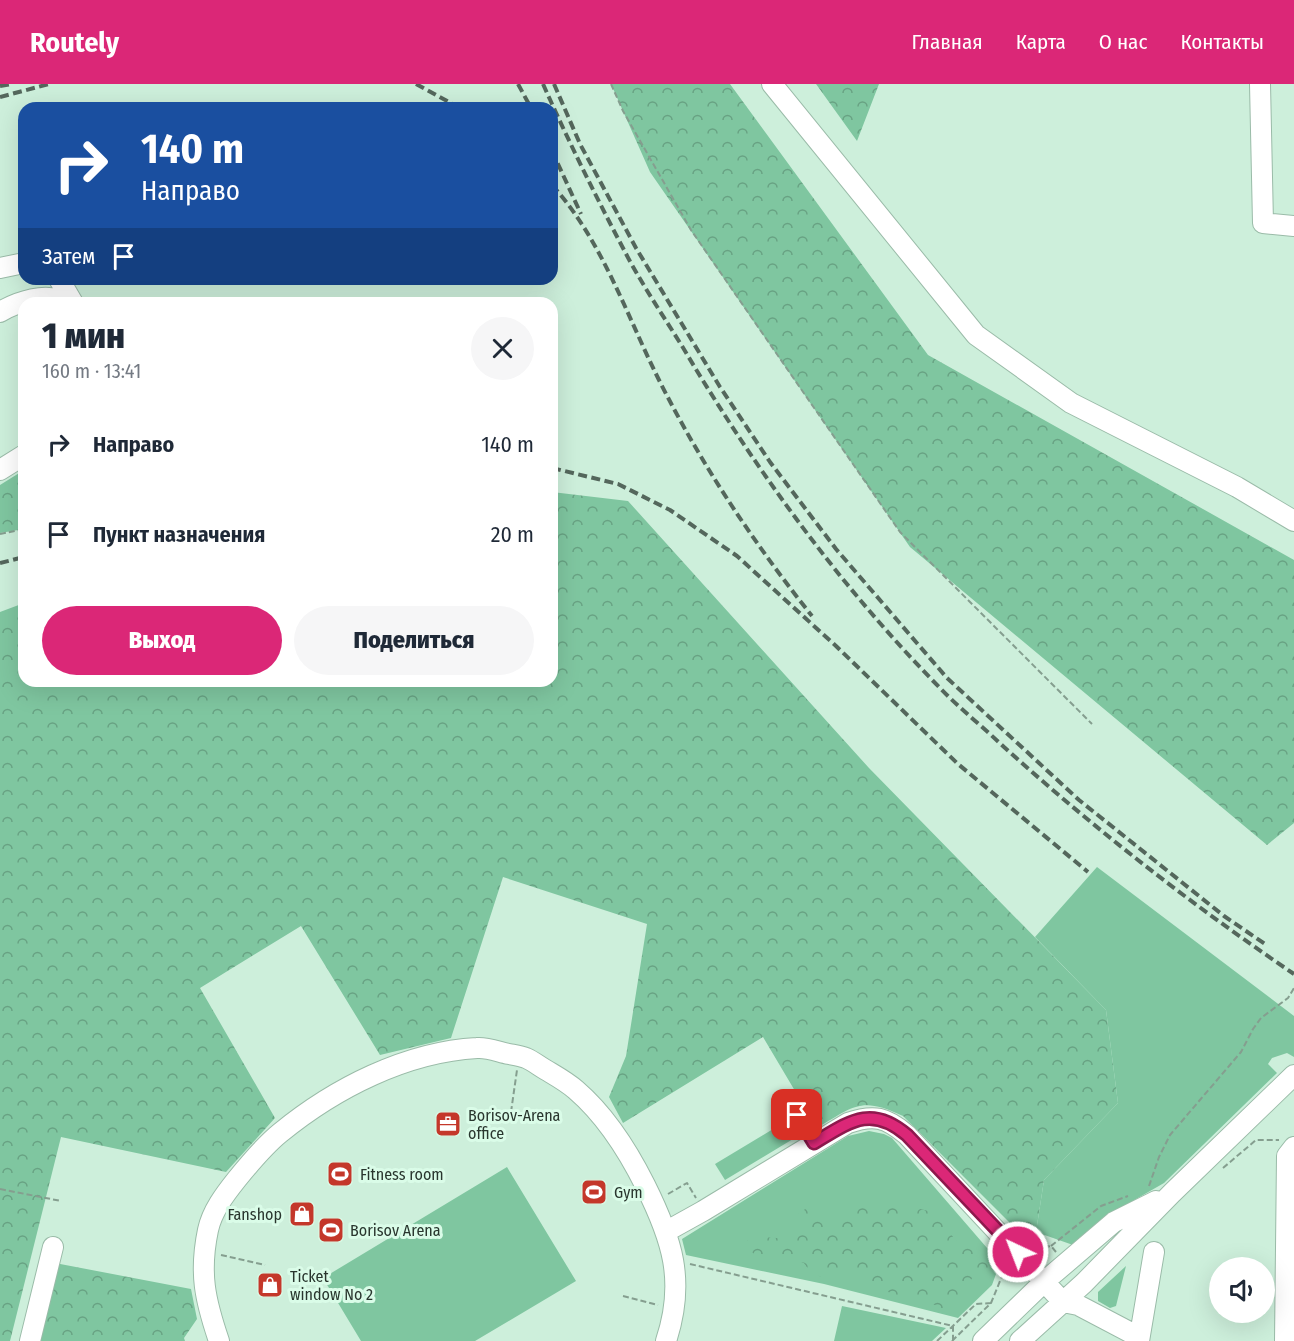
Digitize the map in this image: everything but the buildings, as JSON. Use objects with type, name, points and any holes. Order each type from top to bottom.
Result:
[{"type":"street","points":[[772,84],[976,335],[1071,403],[1237,487],[1294,521]]},
{"type":"street","points":[[1260,84],[1263,223],[1294,226]]},
{"type":"street","points":[[0,268],[18,264]]},
{"type":"street","points":[[0,312],[18,304]]},
{"type":"street","points":[[0,470],[18,459]]},
{"type":"street","points":[[219,1341],[205,1294],[204,1271],[208,1229],[221,1200],[249,1165],[280,1133],[331,1097],[365,1079],[402,1063],[479,1048],[526,1058],[576,1090],[606,1123],[639,1174],[667,1231],[672,1248],[675,1273],[672,1322],[666,1341]]},
{"type":"street","points":[[1020,1341],[1084,1283],[1172,1193],[1294,1075]]},
{"type":"street","points":[[797,1115],[814,1143]]},
{"type":"street","points":[[667,1231],[848,1123],[865,1117],[878,1118],[894,1124],[907,1135],[1063,1302],[1078,1305],[1139,1339],[1154,1252]]},
{"type":"street","points":[[1285,1341],[1289,1144]]},
{"type":"street","points":[[983,1341],[1045,1281],[1114,1222],[1172,1193]]},
{"type":"street","points":[[30,1341],[53,1247]]},
{"type":"path","points":[[611,84],[623,111],[691,231],[900,532],[1092,724]]},
{"type":"path","points":[[0,534],[18,530]]},
{"type":"path","points":[[1148,1188],[1159,1157],[1170,1136],[1241,1052],[1261,1018],[1286,999],[1294,988]]},
{"type":"path","points":[[1286,999],[1294,1000]]},
{"type":"path","points":[[512,1112],[518,1067]]},
{"type":"path","points":[[1220,1170],[1256,1140],[1289,1144]]},
{"type":"path","points":[[660,1198],[687,1183],[697,1200]]},
{"type":"path","points":[[0,1189],[61,1201]]},
{"type":"path","points":[[1027,1249],[1051,1246],[1101,1206],[1129,1195]]},
{"type":"path","points":[[1051,1246],[1060,1256]]},
{"type":"path","points":[[218,1254],[265,1265]]},
{"type":"path","points":[[952,1341],[991,1303],[1008,1261]]},
{"type":"path","points":[[681,1262],[953,1326]]},
{"type":"path","points":[[623,1296],[664,1307]]},
{"type":"path","points":[[937,1341],[976,1304],[991,1303]]},
{"type":"path","points":[[952,1341],[953,1326]]},
{"type":"green space","points":[[611,84],[730,84],[928,355],[1294,560],[1294,823],[1267,845],[910,547],[650,172]]},
{"type":"green space","points":[[816,84],[879,84],[857,141]]},
{"type":"green space","points":[[18,474],[18,530],[0,533],[0,485]]},
{"type":"green space","points":[[18,482],[18,524],[16,525],[0,524],[0,492]]},
{"type":"green space","points":[[558,493],[628,501],[869,768],[1106,1010],[1118,1103],[1044,1180],[1036,1232],[1022,1235],[903,1116],[877,1106],[858,1106],[817,1128],[763,1037],[623,1123],[609,1097],[626,1056],[647,924],[503,877],[451,1038],[380,1055],[301,926],[200,988],[275,1118],[226,1172],[61,1137],[10,1341],[0,1341],[0,612],[18,605],[18,687],[558,687]]},
{"type":"green space","points":[[1097,867],[1294,1016],[1294,1057],[1287,1053],[1272,1058],[1268,1064],[1277,1073],[1164,1183],[1110,1214],[1073,1245],[1036,1232],[1044,1180],[1118,1103],[1106,1010],[1035,937]]},
{"type":"green space","points":[[783,1123],[793,1139],[725,1180],[715,1164]]},
{"type":"green space","points":[[869,1131],[892,1138],[1000,1263],[992,1285],[958,1318],[824,1284],[686,1255],[682,1239],[848,1136]]},
{"type":"green space","points":[[507,1167],[576,1281],[475,1341],[361,1341],[323,1278]]},
{"type":"green space","points":[[867,1202],[890,1203],[909,1215],[920,1209],[933,1212],[958,1243],[969,1245],[991,1262],[990,1267],[973,1277],[961,1294],[942,1309],[931,1303],[927,1297],[897,1298],[887,1291],[875,1291],[865,1276],[855,1274],[848,1269],[841,1270],[829,1280],[811,1271],[804,1263],[795,1260],[784,1262],[772,1260],[750,1251],[747,1241],[756,1235],[797,1240],[793,1218],[808,1207],[821,1207],[830,1216],[840,1218],[849,1216],[856,1206]]},
{"type":"green space","points":[[55,1263],[191,1289],[197,1319],[184,1338],[185,1341],[38,1341]]},
{"type":"green space","points":[[1126,1266],[1116,1306],[1110,1308],[1098,1301],[1098,1292]]},
{"type":"green space","points":[[842,1306],[946,1328],[932,1341],[834,1341]]},
{"type":"railway","points":[[0,86],[12,84]]},
{"type":"railway","points":[[0,97],[49,84]]},
{"type":"railway","points":[[416,84],[449,102]]},
{"type":"railway","points":[[518,84],[528,102]]},
{"type":"railway","points":[[543,84],[551,102]]},
{"type":"railway","points":[[554,84],[580,144],[636,248],[720,387],[770,462],[836,549],[947,678],[1079,800],[1224,916],[1265,944]]},
{"type":"railway","points":[[558,117],[631,262],[710,392],[800,524],[867,608],[947,695],[1039,778],[1145,866],[1294,974]]},
{"type":"railway","points":[[558,164],[581,214]]},
{"type":"railway","points":[[558,192],[570,206],[599,253],[659,380],[692,442],[729,502],[769,560],[812,616]]},
{"type":"railway","points":[[558,469],[618,484],[670,510],[737,556],[836,646],[958,764],[1088,872]]},
{"type":"railway","points":[[0,563],[18,558]]},
{"type":"place","name":"Borisov-Arena office","points":[[448,1124]]},
{"type":"place","name":"Fitness room","points":[[340,1174]]},
{"type":"place","name":"Gym","points":[[594,1192]]},
{"type":"place","name":"Fanshop","points":[[302,1214]]},
{"type":"place","name":"Borisov Arena","points":[[331,1230]]},
{"type":"place","name":"Ticket window No 2","points":[[270,1285]]},
{"type":"route","points":[[797,1115],[814,1143],[848,1123],[865,1117],[878,1118],[894,1124],[1018,1252]]}]
